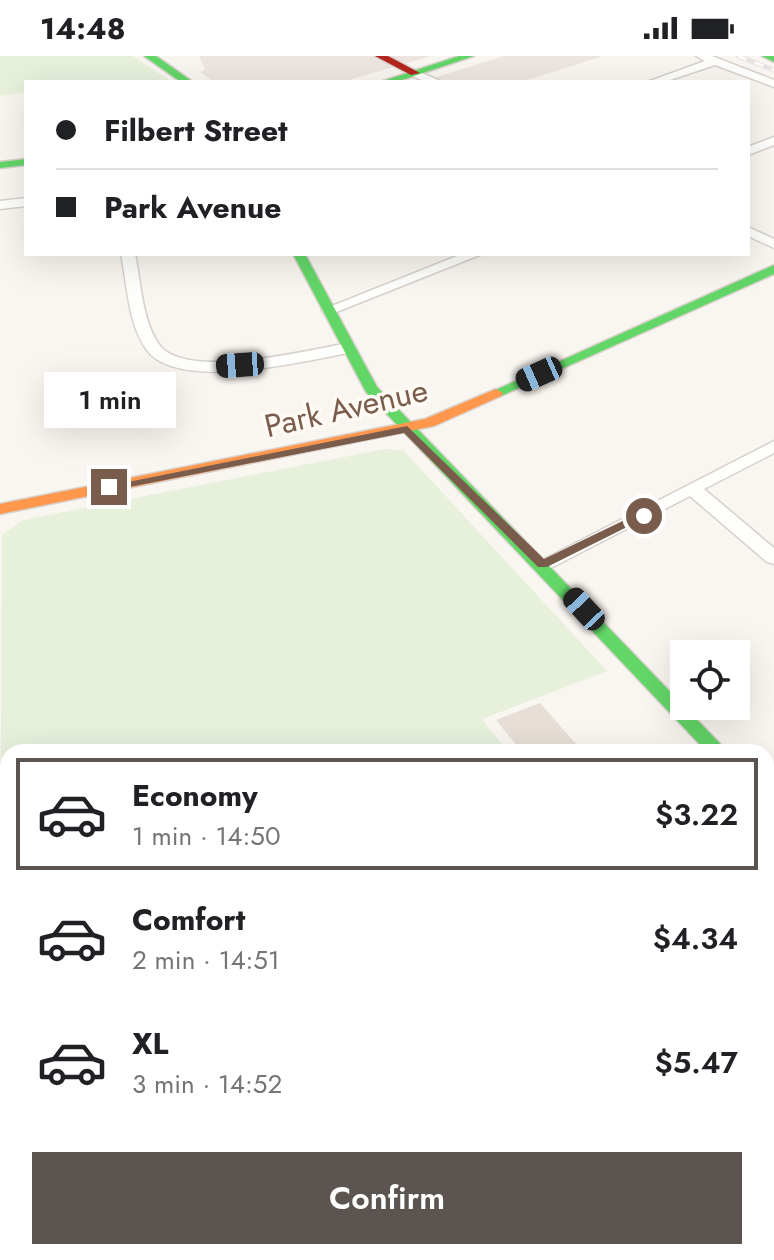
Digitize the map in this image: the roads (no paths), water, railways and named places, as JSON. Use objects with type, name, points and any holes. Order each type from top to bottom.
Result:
[{"type":"street","points":[[149,56],[185,80]]},
{"type":"street","points":[[380,56],[430,80]]},
{"type":"street","points":[[392,80],[469,56]]},
{"type":"street","points":[[702,56],[774,84]]},
{"type":"street","points":[[767,56],[774,59]]},
{"type":"street","points":[[659,80],[716,61]]},
{"type":"street","points":[[750,150],[774,141]]},
{"type":"street","points":[[0,165],[24,162]]},
{"type":"street","points":[[0,205],[24,202]]},
{"type":"street","points":[[750,232],[774,244]]},
{"type":"street","points":[[128,256],[149,341],[163,357],[190,365],[219,366],[348,348]]},
{"type":"street","points":[[300,256],[371,389],[710,744]]},
{"type":"street","points":[[329,310],[470,256]]},
{"type":"street","name":"Park Avenue","points":[[0,509],[429,423],[774,269]]},
{"type":"street","points":[[542,565],[774,446]]},
{"type":"street","points":[[693,489],[774,558]]},
{"type":"railway","points":[[738,56],[774,70]]}]
